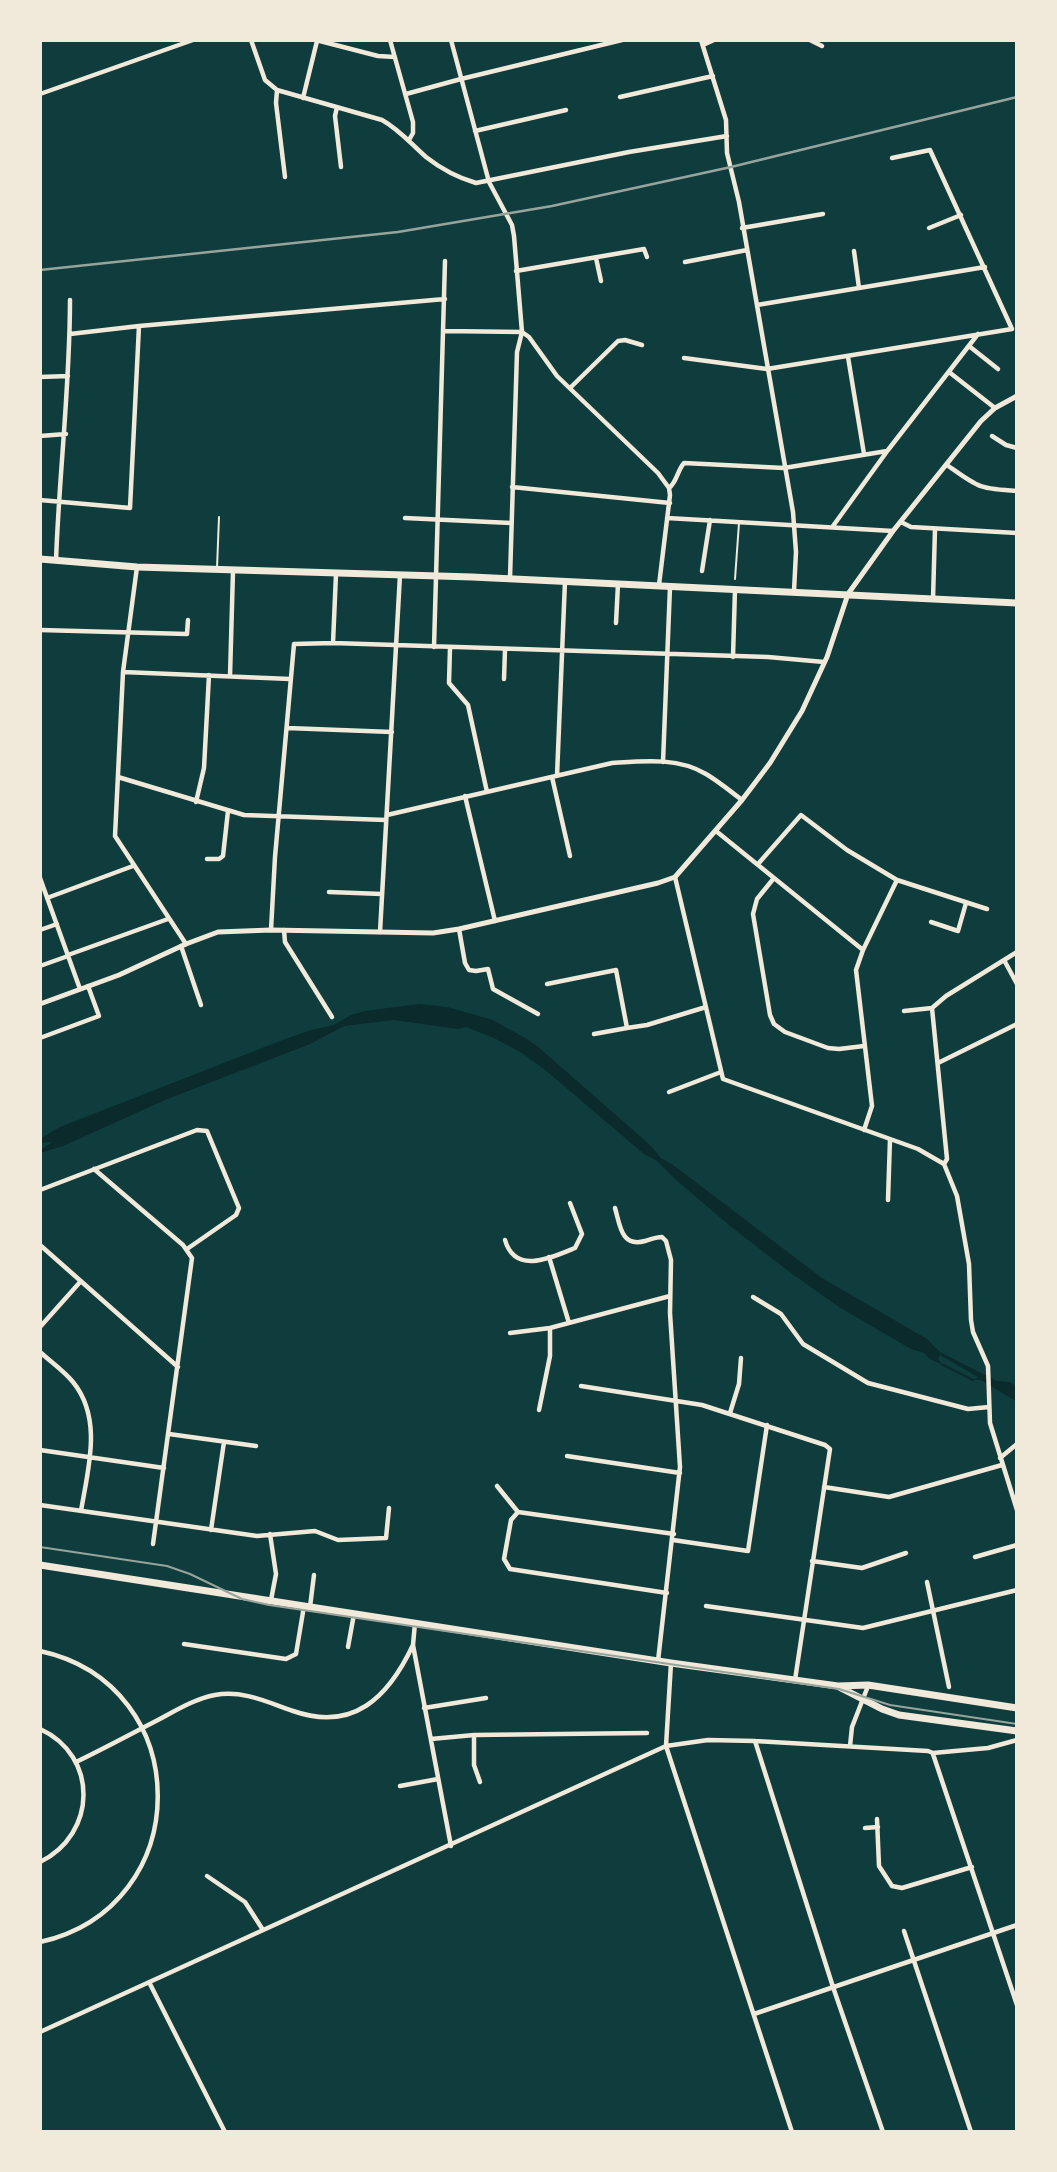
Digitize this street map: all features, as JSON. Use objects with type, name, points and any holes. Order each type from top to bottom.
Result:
[{"type":"main road","points":[[40,559],[137,567],[565,581],[1017,603]]},
{"type":"main road","points":[[40,1565],[671,1663],[838,1686],[868,1685],[1017,1708]]},
{"type":"main road","points":[[838,1686],[899,1715],[1017,1731]]},
{"type":"street","points":[[40,94],[193,40]]},
{"type":"street","points":[[251,40],[265,80],[277,90],[383,120],[425,156],[450,172],[476,183],[629,152],[727,136]]},
{"type":"street","points":[[451,40],[489,182],[512,225],[515,242],[522,332],[517,352],[510,579]]},
{"type":"street","points":[[406,94],[622,40]]},
{"type":"street","points":[[714,40],[702,43],[726,120],[727,153],[737,193],[795,525],[794,591]]},
{"type":"street","points":[[810,40],[822,46]]},
{"type":"street","points":[[303,99],[316,41],[378,56],[395,57]]},
{"type":"street","points":[[392,41],[413,128],[409,140]]},
{"type":"street","points":[[620,97],[713,76]]},
{"type":"street","points":[[277,90],[276,103],[285,177]]},
{"type":"street","points":[[337,107],[335,116],[341,167]]},
{"type":"street","points":[[475,131],[566,110]]},
{"type":"street","points":[[684,358],[767,369],[1012,329],[930,150],[892,158]]},
{"type":"street","points":[[742,228],[823,215]]},
{"type":"street","points":[[929,228],[961,215]]},
{"type":"street","points":[[516,271],[644,249],[647,257]]},
{"type":"street","points":[[685,262],[747,250]]},
{"type":"street","points":[[853,251],[859,288]]},
{"type":"street","points":[[596,258],[601,281]]},
{"type":"street","points":[[434,647],[446,261]]},
{"type":"street","points":[[757,305],[985,267]]},
{"type":"street","points":[[70,334],[445,299]]},
{"type":"street","points":[[56,561],[66,434],[70,300]]},
{"type":"street","points":[[40,500],[130,508],[139,326]]},
{"type":"street","points":[[444,331],[522,332],[570,388],[669,488]]},
{"type":"street","points":[[833,526],[978,334]]},
{"type":"street","points":[[570,388],[618,341],[625,340],[642,345]]},
{"type":"street","points":[[969,346],[998,369]]},
{"type":"street","points":[[848,357],[864,454]]},
{"type":"street","points":[[949,372],[995,408]]},
{"type":"street","points":[[40,377],[68,376]]},
{"type":"street","points":[[40,1004],[132,970],[183,945],[218,932],[284,930],[422,933],[458,929],[675,877],[742,800],[770,763],[802,711],[824,662],[848,594],[893,531],[981,421],[995,408],[1017,396]]},
{"type":"street","points":[[40,436],[66,434]]},
{"type":"street","points":[[992,436],[1017,448]]},
{"type":"street","points":[[659,585],[670,503],[669,488],[684,463],[784,468],[888,450]]},
{"type":"street","points":[[947,465],[975,486],[1017,491]]},
{"type":"street","points":[[512,487],[670,503]]},
{"type":"street","points":[[405,518],[511,523]]},
{"type":"street","points":[[667,518],[893,531]]},
{"type":"street","points":[[702,571],[710,520]]},
{"type":"street","points":[[901,522],[911,527],[1017,533]]},
{"type":"street","points":[[933,599],[935,529]]},
{"type":"street","points":[[137,567],[123,672],[115,836],[183,945],[201,1005]]},
{"type":"street","points":[[230,676],[233,570]]},
{"type":"street","points":[[334,643],[336,573]]},
{"type":"street","points":[[380,932],[400,575]]},
{"type":"street","points":[[565,581],[555,776],[570,856]]},
{"type":"street","points":[[616,623],[618,584]]},
{"type":"street","points":[[663,762],[670,586]]},
{"type":"street","points":[[733,657],[735,589]]},
{"type":"street","points":[[40,630],[187,634],[188,620]]},
{"type":"street","points":[[271,930],[294,644],[334,643],[797,658],[824,662]]},
{"type":"street","points":[[450,648],[449,683],[467,705],[487,792]]},
{"type":"street","points":[[504,679],[505,650]]},
{"type":"street","points":[[123,672],[290,679]]},
{"type":"street","points":[[196,802],[204,768],[209,675]]},
{"type":"street","points":[[288,728],[392,732]]},
{"type":"street","points":[[118,777],[244,815],[387,817],[465,796],[612,763],[663,762],[704,772],[742,800]]},
{"type":"street","points":[[465,796],[495,921]]},
{"type":"street","points":[[207,859],[219,859],[223,856],[228,811]]},
{"type":"street","points":[[758,864],[801,815],[847,850],[897,880],[986,909]]},
{"type":"street","points":[[716,831],[863,950]]},
{"type":"street","points":[[44,895],[133,866]]},
{"type":"street","points":[[675,877],[723,1079],[918,1149],[944,1164],[955,1188],[964,1229],[973,1332],[988,1366],[991,1428],[1017,1510]]},
{"type":"street","points":[[40,878],[80,989]]},
{"type":"street","points":[[774,878],[757,900],[752,914],[770,1015],[774,1024],[785,1032],[828,1048],[864,1046]]},
{"type":"street","points":[[864,1130],[872,1106],[856,970],[897,880]]},
{"type":"street","points":[[329,892],[382,894]]},
{"type":"street","points":[[931,922],[958,931],[967,903]]},
{"type":"street","points":[[40,965],[168,919]]},
{"type":"street","points":[[40,930],[57,924]]},
{"type":"street","points":[[458,929],[469,970],[488,969],[493,989],[538,1014]]},
{"type":"street","points":[[284,930],[285,942],[332,1017]]},
{"type":"street","points":[[944,1164],[947,1159],[932,1009],[935,1003],[1017,952]]},
{"type":"street","points":[[1004,960],[1017,984]]},
{"type":"street","points":[[547,984],[616,970],[627,1028]]},
{"type":"street","points":[[40,1038],[99,1016],[88,986]]},
{"type":"street","points":[[594,1034],[647,1025],[706,1007]]},
{"type":"street","points":[[904,1011],[932,1009]]},
{"type":"street","points":[[938,1063],[1017,1024]]},
{"type":"street","points":[[669,1093],[721,1072]]},
{"type":"street","points":[[40,1190],[197,1130],[207,1131],[239,1208],[236,1215],[187,1250]]},
{"type":"street","points":[[888,1200],[890,1139]]},
{"type":"street","points":[[94,1169],[187,1250],[192,1258],[153,1544]]},
{"type":"street","points":[[505,1240],[509,1250],[520,1261],[549,1257],[575,1248],[582,1238],[570,1203]]},
{"type":"street","points":[[615,1208],[623,1236],[627,1240],[637,1243],[659,1237],[665,1239],[670,1253],[680,1473],[658,1661]]},
{"type":"street","points":[[40,1245],[178,1367]]},
{"type":"street","points":[[549,1257],[569,1323]]},
{"type":"street","points":[[40,1327],[81,1281]]},
{"type":"street","points":[[510,1333],[550,1328],[670,1296]]},
{"type":"street","points":[[754,1297],[781,1314],[803,1344],[868,1383],[968,1409],[989,1407]]},
{"type":"street","points":[[539,1410],[550,1356],[550,1328]]},
{"type":"street","points":[[40,1352],[69,1378],[83,1398],[90,1425],[89,1457],[81,1511]]},
{"type":"street","points":[[730,1413],[739,1384],[741,1358]]},
{"type":"street","points":[[582,1386],[676,1399],[767,1425],[830,1449],[795,1680]]},
{"type":"street","points":[[497,1486],[518,1512],[748,1551],[767,1425]]},
{"type":"street","points":[[169,1434],[256,1446]]},
{"type":"street","points":[[211,1530],[224,1442]]},
{"type":"street","points":[[1000,1458],[1017,1444]]},
{"type":"street","points":[[40,1450],[164,1468]]},
{"type":"street","points":[[567,1456],[680,1473]]},
{"type":"street","points":[[824,1487],[889,1497],[1002,1465]]},
{"type":"street","points":[[40,1505],[257,1536],[316,1531],[338,1541],[386,1538],[389,1508]]},
{"type":"street","points":[[518,1512],[511,1520],[504,1559],[510,1569],[667,1594]]},
{"type":"street","points":[[270,1534],[275,1574],[270,1601]]},
{"type":"street","points":[[975,1558],[1017,1545]]},
{"type":"street","points":[[813,1561],[862,1568],[906,1553]]},
{"type":"street","points":[[184,1644],[286,1659],[296,1654],[314,1575]]},
{"type":"street","points":[[927,1582],[948,1687]]},
{"type":"street","points":[[706,1606],[863,1629],[1017,1590]]},
{"type":"street","points":[[348,1647],[354,1614]]},
{"type":"street","points":[[415,1623],[413,1645],[451,1846]]},
{"type":"street","points":[[76,1762],[191,1703],[225,1694],[246,1695],[315,1718],[346,1716],[379,1696],[413,1645]]},
{"type":"street","points":[[40,1651],[78,1663],[107,1682],[123,1699],[142,1728],[156,1767],[159,1801],[155,1832],[142,1864],[124,1892],[95,1919],[67,1934],[40,1942]]},
{"type":"street","points":[[671,1663],[666,1746],[792,2132]]},
{"type":"street","points":[[850,1746],[852,1727],[868,1685]]},
{"type":"street","points":[[424,1708],[486,1698]]},
{"type":"street","points":[[40,1729],[57,1740],[76,1762],[84,1787],[80,1818],[64,1844],[40,1862]]},
{"type":"street","points":[[431,1739],[474,1735],[647,1733]]},
{"type":"street","points":[[474,1735],[474,1765],[480,1782]]},
{"type":"street","points":[[40,2032],[666,1746],[708,1740],[755,1741],[933,1753],[988,1748],[1017,1740]]},
{"type":"street","points":[[755,1741],[833,1987],[883,2132]]},
{"type":"street","points":[[933,1753],[1017,2005]]},
{"type":"street","points":[[400,1786],[438,1779]]},
{"type":"street","points":[[877,1819],[879,1866],[892,1886],[902,1888],[972,1867]]},
{"type":"street","points":[[865,1828],[878,1827]]},
{"type":"street","points":[[207,1876],[245,1902],[263,1930]]},
{"type":"street","points":[[754,2014],[1017,1925]]},
{"type":"street","points":[[904,1931],[971,2132]]},
{"type":"street","points":[[149,1982],[225,2132]]},
{"type":"lane","points":[[217,569],[219,517]]},
{"type":"lane","points":[[735,579],[739,522]]},
{"type":"water","points":[[419,1004],[447,1007],[493,1020],[525,1038],[650,1145],[661,1158],[822,1278],[927,1339],[940,1352],[997,1381],[1017,1386],[1017,1402],[981,1380],[973,1380],[978,1377],[940,1355],[938,1359],[943,1365],[839,1307],[730,1226],[657,1161],[644,1154],[544,1069],[522,1053],[466,1027],[458,1029],[394,1020],[344,1026],[310,1044],[165,1100],[63,1146],[40,1153],[40,1150],[53,1142],[40,1143],[40,1139],[60,1127],[280,1041],[334,1025],[351,1015]]},
{"type":"waterway","points":[[943,1365],[973,1380]]},
{"type":"tram line","points":[[40,1547],[167,1566],[242,1599],[269,1605],[839,1689],[890,1705],[1017,1724]]},
{"type":"railway","points":[[40,270],[398,232],[552,206],[731,167],[1017,97]]}]
